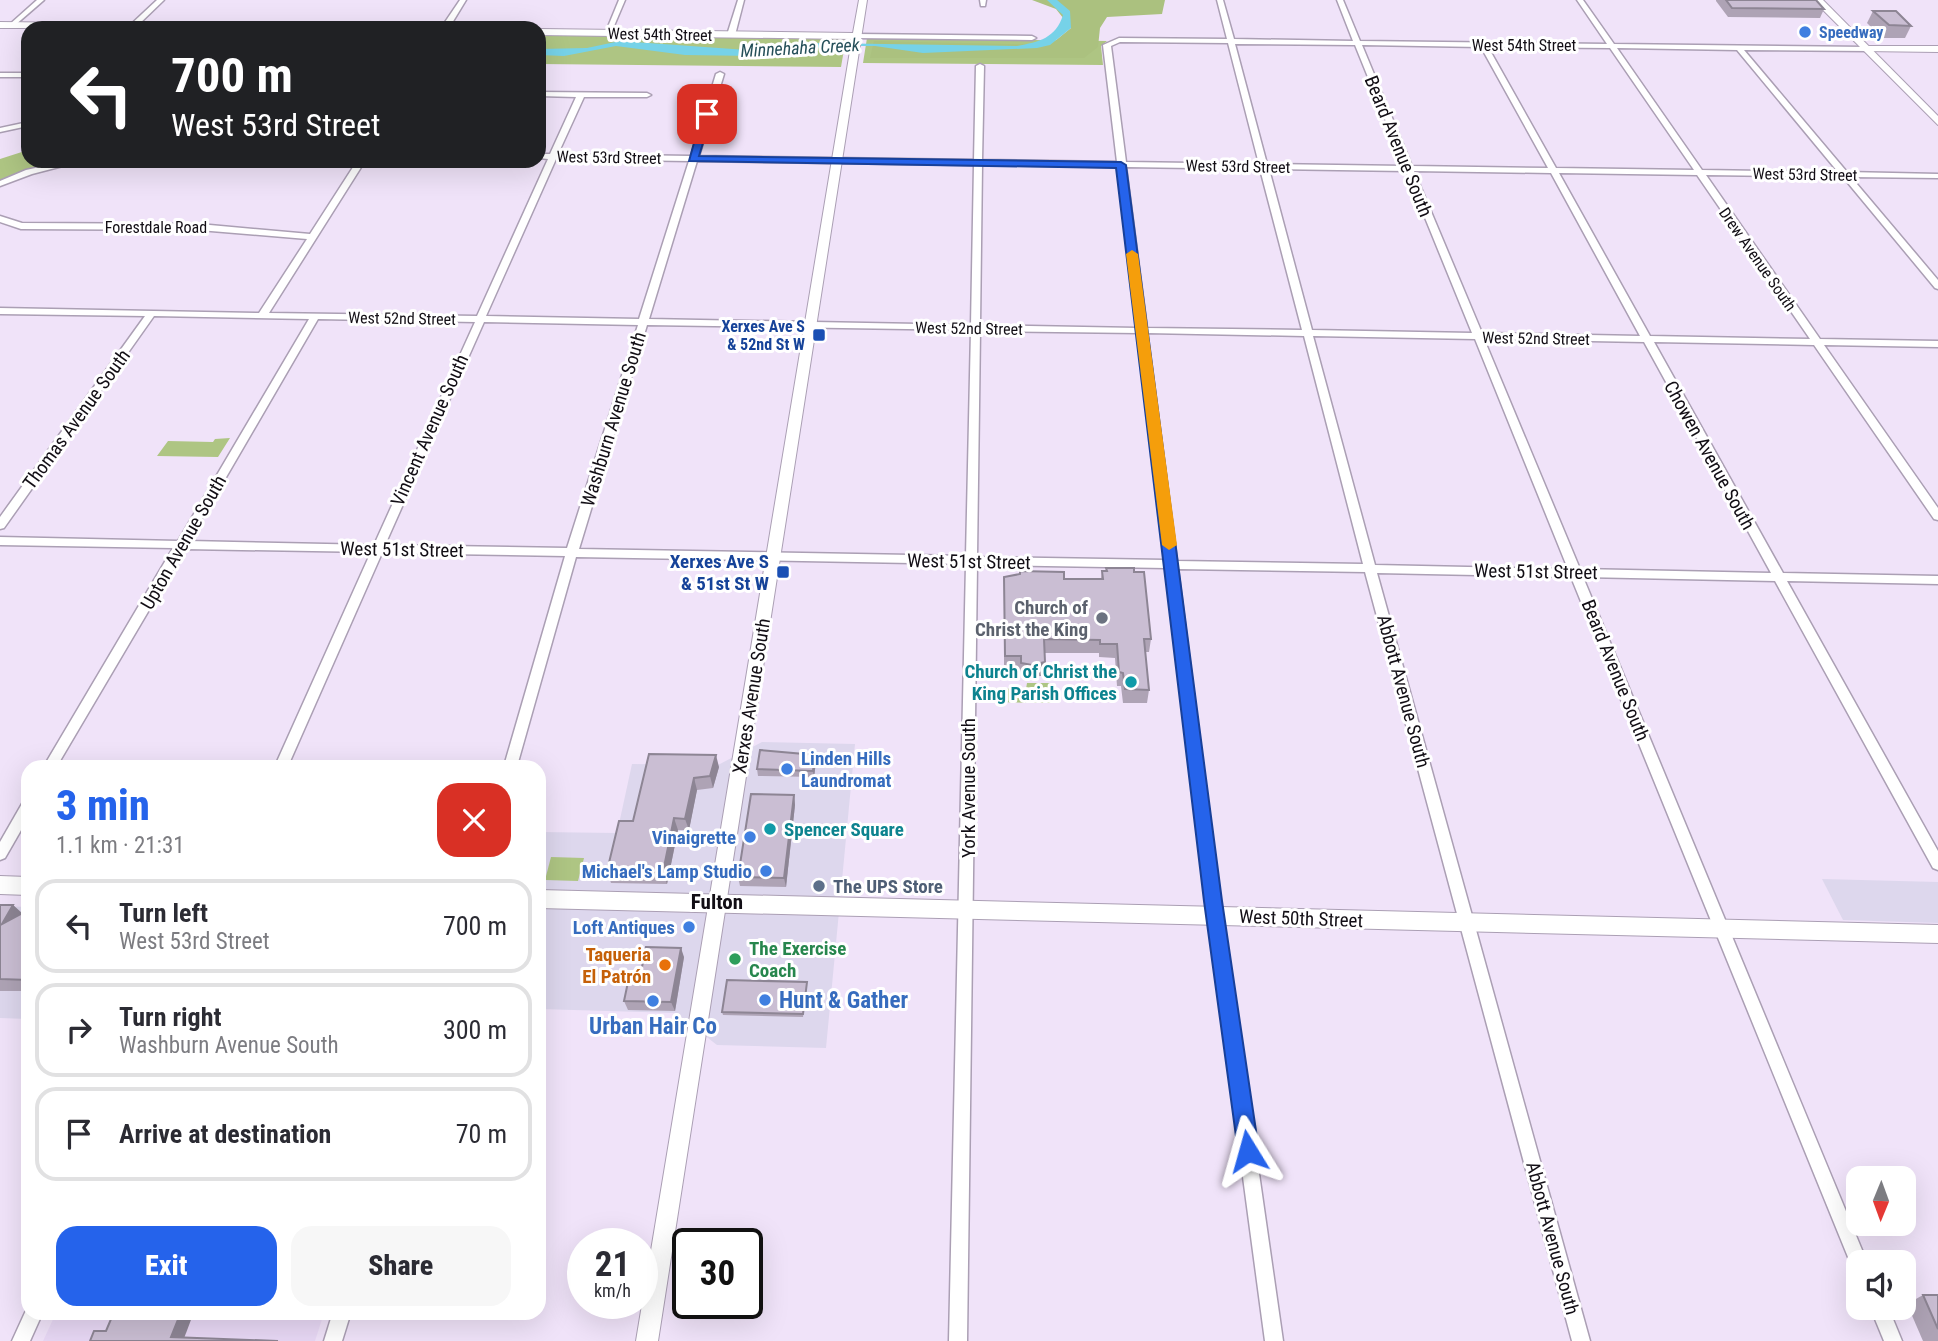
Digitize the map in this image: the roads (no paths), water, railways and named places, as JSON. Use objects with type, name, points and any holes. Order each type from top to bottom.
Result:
[{"type":"main road","points":[[1818,0],[1938,122]]},
{"type":"main road","points":[[0,885],[21,886]]},
{"type":"main road","name":"West 50th Street","points":[[546,899],[1938,934]]},
{"type":"street","points":[[12,25],[41,0]]},
{"type":"street","points":[[138,21],[161,0]]},
{"type":"street","points":[[450,21],[463,0]]},
{"type":"street","points":[[607,33],[622,0]]},
{"type":"street","points":[[731,35],[741,0]]},
{"type":"street","name":"Xerxes Avenue South","points":[[647,1341],[863,0]]},
{"type":"street","name":"Abbott Avenue South","points":[[1220,0],[1370,568],[1581,1341]]},
{"type":"street","name":"Beard Avenue South","points":[[1340,0],[1855,1250]]},
{"type":"street","name":"Drew Avenue South","points":[[1580,0],[1938,516]]},
{"type":"street","points":[[0,24],[21,25]]},
{"type":"street","name":"West 54th Street","points":[[546,32],[731,35],[856,43],[1032,38]]},
{"type":"street","name":"West 54th Street","points":[[1121,165],[1108,45],[1111,42],[1230,41],[1938,50]]},
{"type":"street","name":"Chowen Avenue South","points":[[1484,45],[1938,864]]},
{"type":"street","points":[[1739,48],[1938,286]]},
{"type":"street","name":"York Avenue South","points":[[958,1341],[980,66]]},
{"type":"street","name":"Washburn Avenue South","points":[[512,760],[572,552],[720,74]]},
{"type":"street","points":[[0,75],[21,75]]},
{"type":"street","points":[[546,94],[647,95]]},
{"type":"street","name":"Vincent Avenue South","points":[[284,760],[581,94]]},
{"type":"street","points":[[0,130],[21,126]]},
{"type":"street","name":"West 53rd Street","points":[[546,156],[1938,176]]},
{"type":"street","points":[[1121,165],[1215,915],[1273,1341]]},
{"type":"street","points":[[0,184],[47,168]]},
{"type":"street","points":[[262,316],[356,168]]},
{"type":"street","name":"Forestdale Road","points":[[0,219],[21,226],[199,227],[312,237]]},
{"type":"street","name":"West 52nd Street","points":[[0,311],[1938,344]]},
{"type":"street","name":"Thomas Avenue South","points":[[0,525],[151,314]]},
{"type":"street","name":"Upton Avenue South","points":[[55,760],[315,317]]},
{"type":"street","name":"West 51st Street","points":[[0,541],[1938,580]]},
{"type":"street","points":[[0,854],[21,818]]},
{"type":"street","points":[[21,1341],[30,1320]]},
{"type":"street","points":[[333,1341],[340,1320]]},
{"type":"street","points":[[1884,1320],[1893,1341]]},
{"type":"water","name":"Minnehaha Creek","points":[[1047,0],[1057,0],[1070,11],[1071,28],[1050,45],[1037,48],[923,53],[875,46],[832,46],[755,56],[685,55],[616,46],[564,56],[546,55],[546,49],[587,48],[620,41],[747,50],[819,43],[1017,46],[1046,38],[1056,29],[1063,15]]},
{"type":"place","name":"Speedway","points":[[1805,32]]},
{"type":"place","name":"Xerxes Ave S & 52nd St W","points":[[819,335]]},
{"type":"place","name":"Xerxes Ave S & 51st St W","points":[[783,572]]},
{"type":"place","name":"Church of Christ the King","points":[[1102,618]]},
{"type":"place","name":"Church of Christ the King Parish Offices","points":[[1131,682]]},
{"type":"place","name":"Linden Hills Laundromat","points":[[787,769]]},
{"type":"place","name":"Spencer Square","points":[[770,829]]},
{"type":"place","name":"Vinaigrette","points":[[750,837]]},
{"type":"place","name":"Michael's Lamp Studio","points":[[766,871]]},
{"type":"place","name":"The UPS Store","points":[[819,886]]},
{"type":"place","name":"Loft Antiques","points":[[689,927]]},
{"type":"place","name":"The Exercise Coach","points":[[735,959]]},
{"type":"place","name":"Taqueria El Patrón","points":[[665,965]]},
{"type":"place","name":"Hunt & Gather","points":[[765,1000]]},
{"type":"place","name":"Urban Hair Co","points":[[653,1001]]},
{"type":"district","name":"Fulton","points":[[717,902]]}]
